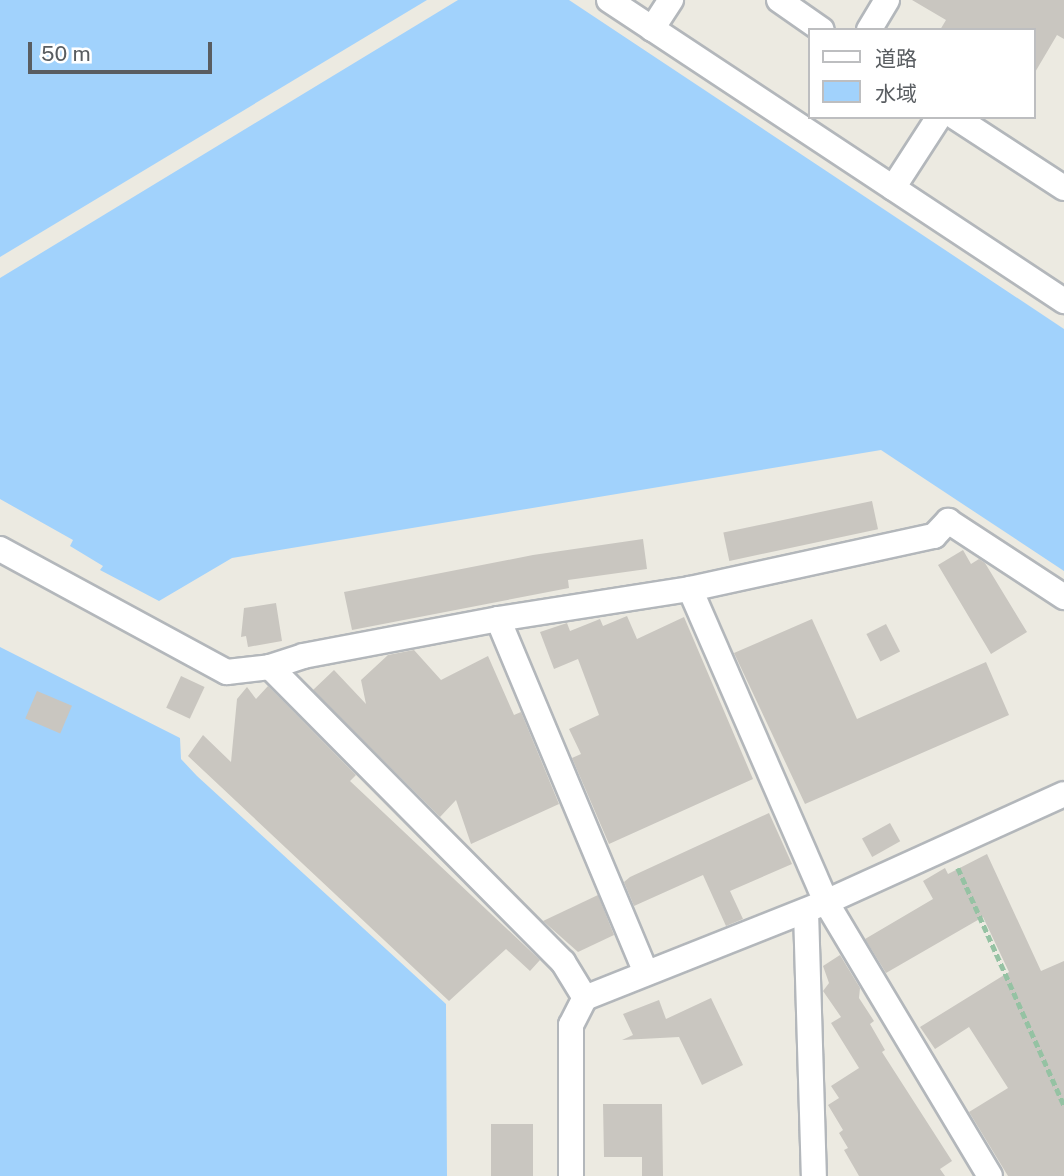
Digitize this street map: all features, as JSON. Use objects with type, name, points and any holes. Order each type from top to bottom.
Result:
[{"type":"street","points":[[609,0],[1064,301]]},
{"type":"street","points":[[652,29],[671,0]]},
{"type":"street","points":[[779,0],[819,28]]},
{"type":"street","points":[[870,28],[887,0]]},
{"type":"street","points":[[893,188],[938,119]]},
{"type":"street","points":[[959,119],[1064,188]]},
{"type":"street","points":[[0,549],[227,672],[270,667],[303,656],[498,619],[690,589],[934,536],[948,521],[1064,597]]},
{"type":"street","points":[[690,589],[816,906],[990,1176]]},
{"type":"street","points":[[498,619],[646,972]]},
{"type":"street","points":[[270,667],[564,962],[585,998]]},
{"type":"street","points":[[571,1176],[571,1025],[585,998],[816,906],[1064,794]]},
{"type":"street","points":[[814,1176],[816,906]]},
{"type":"path","points":[[947,845],[1064,1105]]},
{"type":"water","points":[[0,0],[569,0],[1064,329],[1064,571],[881,450],[232,558],[159,601],[100,570],[103,566],[70,546],[73,540],[0,499]]},
{"type":"water","points":[[0,647],[180,738],[181,759],[197,776],[446,1004],[447,1176],[0,1176]]},
{"type":"pier","points":[[427,0],[458,0],[0,278],[0,257]]},
{"type":"building","points":[[912,0],[1064,0],[1064,39],[1057,35],[1036,71],[1036,28],[941,28],[946,20]]},
{"type":"building","points":[[872,501],[878,529],[729,561],[723,533]]},
{"type":"building","points":[[643,539],[647,569],[568,580],[569,588],[352,630],[344,592],[533,555]]},
{"type":"building","points":[[963,550],[971,564],[979,559],[985,563],[1027,632],[991,654],[938,565]]},
{"type":"building","points":[[276,603],[282,641],[248,647],[246,636],[241,637],[244,608]]},
{"type":"building","points":[[627,616],[637,639],[684,617],[753,779],[609,844],[572,758],[581,754],[569,729],[599,715],[578,659],[554,669],[540,632],[567,623],[570,631],[600,619],[603,626]]},
{"type":"building","points":[[812,619],[857,719],[986,662],[1009,715],[805,804],[734,653]]},
{"type":"building","points":[[886,624],[900,652],[880,662],[866,634]]},
{"type":"building","points":[[414,650],[441,680],[488,656],[514,715],[521,712],[559,804],[471,844],[456,800],[440,817],[313,690],[334,670],[366,704],[361,680],[388,655]]},
{"type":"building","points":[[181,676],[205,687],[190,719],[166,708]]},
{"type":"building","points":[[268,686],[356,775],[350,781],[540,960],[530,971],[506,949],[449,1001],[188,756],[203,735],[231,762],[237,699],[247,687],[256,699]]},
{"type":"building","points":[[37,691],[72,706],[60,733],[25,719]]},
{"type":"building","points":[[769,813],[792,864],[730,891],[743,919],[726,926],[703,875],[634,906],[624,882],[630,877]]},
{"type":"building","points":[[890,823],[900,841],[872,857],[862,839]]},
{"type":"building","points":[[987,854],[1041,971],[1064,961],[1064,1176],[1008,1176],[969,1112],[1008,1088],[969,1027],[935,1049],[920,1027],[1009,972],[983,917],[886,973],[865,939],[933,899],[923,881],[945,868],[948,874]]},
{"type":"building","points":[[598,895],[614,935],[578,952],[543,921]]},
{"type":"building","points":[[840,955],[860,988],[859,998],[874,1021],[870,1024],[885,1050],[882,1052],[952,1161],[940,1169],[945,1176],[859,1176],[844,1150],[848,1148],[839,1133],[843,1130],[828,1105],[839,1098],[831,1086],[859,1068],[831,1023],[841,1017],[823,991],[829,983],[823,966]]},
{"type":"building","points":[[711,998],[743,1065],[702,1085],[679,1037],[622,1040],[633,1035],[623,1014],[659,1000],[666,1019]]},
{"type":"building","points":[[603,1104],[662,1104],[663,1176],[642,1176],[642,1157],[604,1157]]},
{"type":"building","points":[[491,1124],[533,1124],[533,1176],[491,1176]]}]
